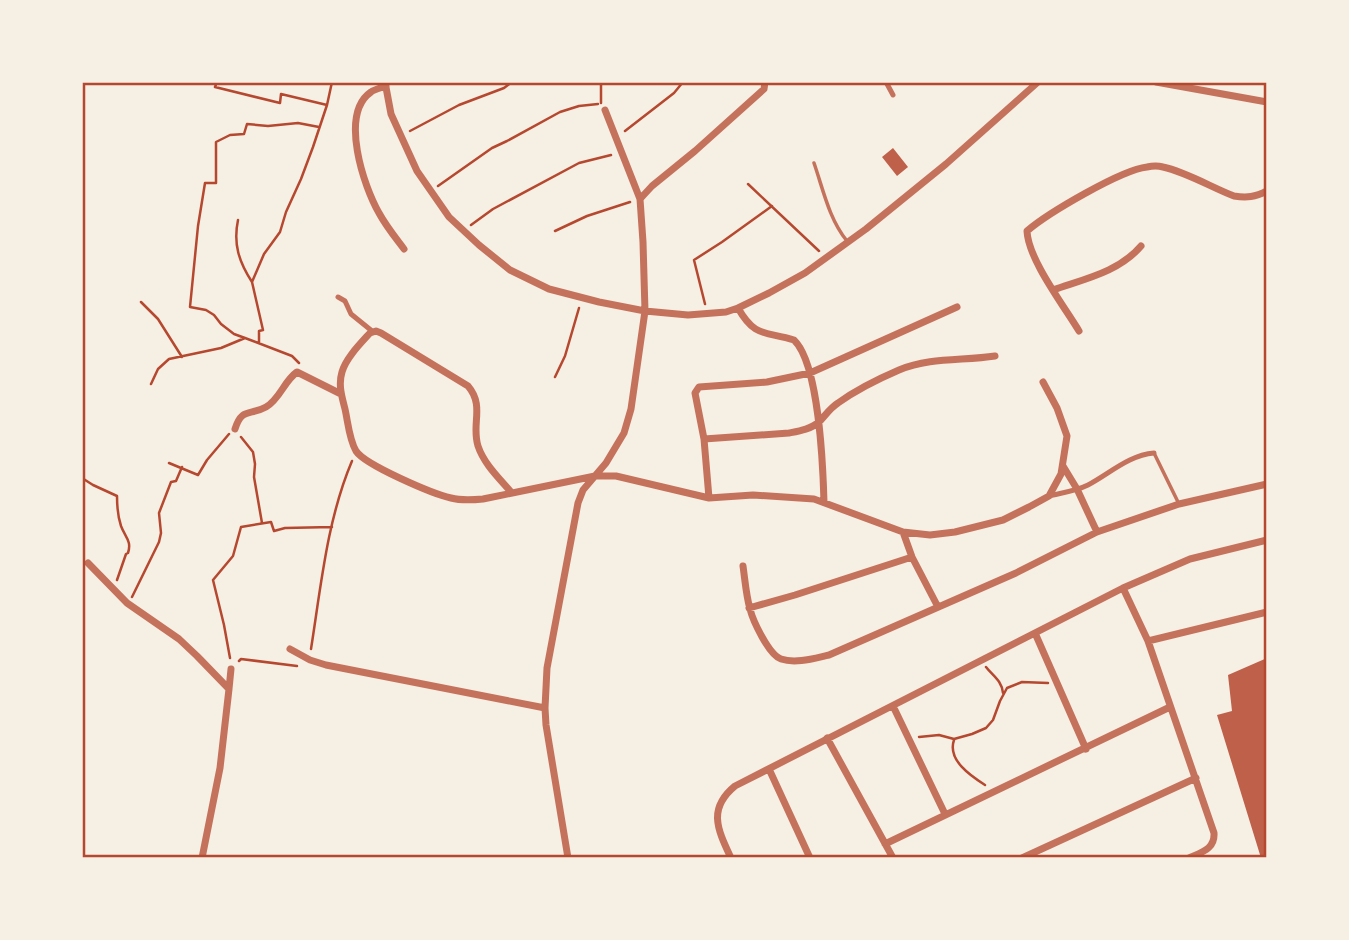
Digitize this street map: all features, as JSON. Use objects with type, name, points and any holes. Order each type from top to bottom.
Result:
[{"type":"street","points":[[886,82],[892,95]]},
{"type":"street","points":[[404,248],[372,201],[354,132],[360,105],[371,92],[386,84],[391,114],[417,171],[430,191],[463,231],[510,270],[549,289],[645,311],[688,315],[726,312],[738,308],[805,273],[946,164],[1038,82]]},
{"type":"street","points":[[1156,82],[1267,102]]},
{"type":"street","points":[[640,199],[764,89],[766,83]]},
{"type":"street","points":[[568,858],[545,708],[547,668],[578,503],[583,490],[612,454],[624,433],[631,409],[645,311],[640,199],[603,107]]},
{"type":"street","points":[[1079,331],[1029,246],[1027,231],[1038,222],[1128,172],[1147,167],[1163,167],[1234,197],[1254,197],[1267,191]]},
{"type":"street","points":[[1054,289],[1114,268],[1131,257],[1141,246]]},
{"type":"street","points":[[338,297],[345,302],[351,314],[372,331],[380,333],[468,386],[477,399],[476,437],[479,448],[484,459],[511,492]]},
{"type":"street","points":[[709,498],[696,389],[701,386],[767,382],[810,373],[957,307]]},
{"type":"street","points":[[738,308],[751,326],[771,335],[794,340],[802,349],[810,373],[822,446],[824,502]]},
{"type":"street","points":[[372,331],[342,369],[340,381],[356,452],[374,466],[451,498],[483,499],[595,476],[616,477],[709,498],[752,495],[802,497],[824,502],[903,532],[930,535],[1003,520],[1049,496],[1085,487],[1133,459],[1154,453]]},
{"type":"street","points":[[704,439],[789,433],[812,426],[838,402],[902,368],[929,361],[995,356]]},
{"type":"street","points":[[235,429],[244,414],[267,407],[297,372],[341,394]]},
{"type":"street","points":[[1043,383],[1057,408],[1067,436],[1061,474],[1049,496]]},
{"type":"street","points":[[1063,466],[1097,532]]},
{"type":"street","points":[[743,566],[749,608],[773,654],[780,659],[808,660],[830,655],[1016,573],[1097,532],[1179,504],[1267,484]]},
{"type":"street","points":[[903,532],[938,607]]},
{"type":"street","points":[[731,858],[718,830],[718,816],[721,802],[735,786],[1123,588],[1190,559],[1267,540]]},
{"type":"street","points":[[749,608],[912,556]]},
{"type":"street","points":[[88,563],[127,603],[179,639],[229,689]]},
{"type":"street","points":[[1123,588],[1148,640],[1214,833],[1212,845],[1189,858]]},
{"type":"street","points":[[1148,640],[1267,612]]},
{"type":"street","points":[[1035,633],[1086,749]]},
{"type":"street","points":[[290,649],[326,665],[545,708]]},
{"type":"street","points":[[202,858],[220,768],[231,669]]},
{"type":"street","points":[[892,706],[945,814]]},
{"type":"street","points":[[885,844],[1170,707]]},
{"type":"street","points":[[827,738],[892,858]]},
{"type":"street","points":[[769,769],[810,858]]},
{"type":"street","points":[[1022,858],[1196,778]]},
{"type":"lane","points":[[814,163],[833,218],[848,242]]},
{"type":"lane","points":[[1154,453],[1179,504]]},
{"type":"path","points":[[217,82],[215,87],[280,103],[281,94],[327,105]]},
{"type":"path","points":[[252,282],[264,254],[280,232],[285,212],[301,179],[327,105],[332,82]]},
{"type":"path","points":[[401,136],[458,105],[504,89],[512,82]]},
{"type":"path","points":[[430,191],[492,148],[560,112],[579,106],[603,107],[601,82]]},
{"type":"path","points":[[617,138],[674,93],[683,82]]},
{"type":"path","points":[[313,379],[292,356],[234,334],[206,310],[190,307],[205,183],[216,183],[216,142],[230,135],[244,134],[247,124],[268,126],[298,123],[319,127]]},
{"type":"path","points":[[463,231],[493,209],[579,163],[622,152]]},
{"type":"path","points":[[748,184],[826,259]]},
{"type":"path","points":[[555,231],[596,213],[640,199]]},
{"type":"path","points":[[706,314],[694,260],[772,206]]},
{"type":"path","points":[[238,220],[235,234],[238,255],[252,282],[263,330],[259,331],[259,343]]},
{"type":"path","points":[[555,377],[565,356],[581,297]]},
{"type":"path","points":[[141,302],[158,319],[182,357]]},
{"type":"path","points":[[151,384],[158,369],[169,359],[220,348],[245,338]]},
{"type":"path","points":[[169,463],[198,475],[207,460],[235,429],[253,452],[254,477],[262,523]]},
{"type":"path","points":[[310,660],[332,527],[344,480],[356,452]]},
{"type":"path","points":[[127,603],[159,542],[159,513],[171,482],[176,481],[183,467]]},
{"type":"path","points":[[82,478],[117,496],[117,509],[130,548],[114,589]]},
{"type":"path","points":[[231,669],[213,580],[233,556],[241,527],[271,522],[274,531],[285,528],[332,527]]},
{"type":"path","points":[[231,669],[241,659],[302,666]]},
{"type":"path","points":[[910,741],[930,735],[945,735],[954,739],[986,728],[993,720],[1003,687],[982,660]]},
{"type":"path","points":[[1003,692],[1022,682],[1056,681]]},
{"type":"path","points":[[954,739],[952,749],[962,767],[986,785],[998,789]]},
{"type":"building","points":[[893,148],[908,167],[897,176],[882,157]]},
{"type":"building","points":[[1267,658],[1267,858],[1261,858],[1217,715],[1232,711],[1228,675]]}]
